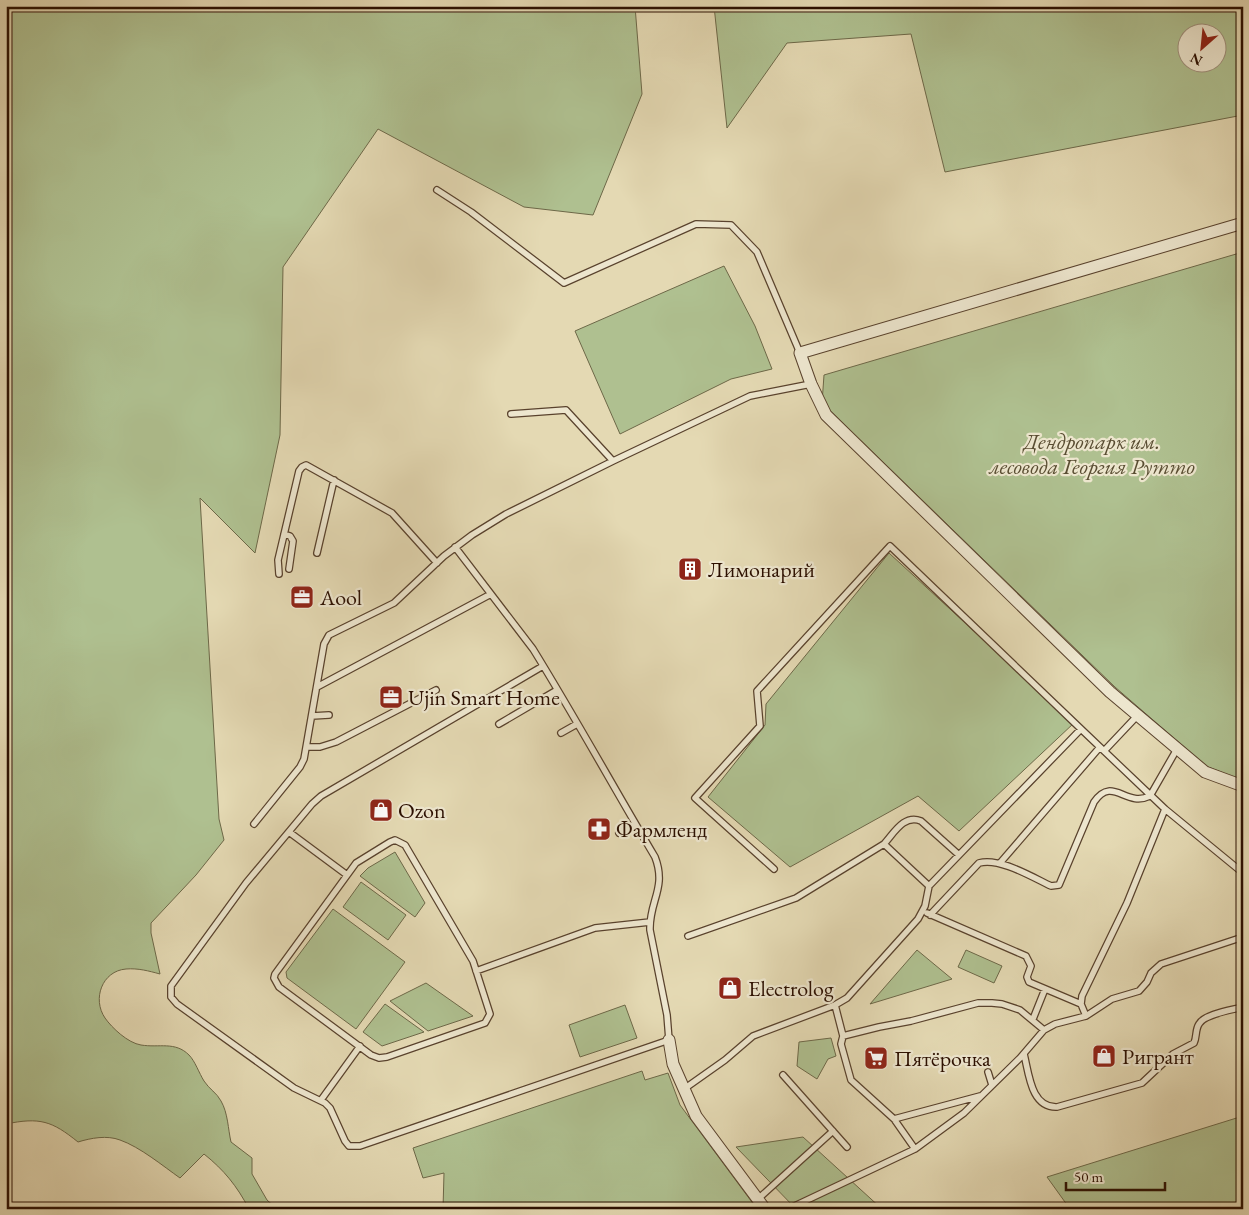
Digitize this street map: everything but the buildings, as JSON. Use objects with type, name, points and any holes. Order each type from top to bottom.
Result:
[{"type":"street","points":[[1243,223],[800,353],[811,384],[826,415],[1110,692],[1205,772],[1243,786]]},
{"type":"street","points":[[669,1040],[671,1056],[684,1089],[702,1125],[765,1209]]},
{"type":"lane","points":[[437,190],[471,212],[564,283],[696,224],[731,226],[757,252],[800,353]]},
{"type":"lane","points":[[254,824],[300,767],[304,759],[308,747],[324,644],[329,635],[394,603],[455,546],[506,514],[750,396],[811,384]]},
{"type":"lane","points":[[511,414],[566,410],[613,461]]},
{"type":"lane","points":[[279,574],[278,563],[284,534],[300,468],[304,466],[309,466],[392,513],[437,563]]},
{"type":"lane","points":[[317,553],[334,480]]},
{"type":"lane","points":[[284,534],[290,536],[293,541],[289,569]]},
{"type":"lane","points":[[455,546],[521,632],[557,690],[655,857],[660,873],[660,882],[650,922],[667,1015],[669,1040],[356,1147],[349,1146],[330,1108],[320,1100],[291,1086],[177,1004],[170,994],[173,981],[246,883],[312,804],[330,790],[542,666]]},
{"type":"lane","points":[[774,869],[695,798],[760,726],[757,691],[890,546],[1150,796],[1243,873]]},
{"type":"lane","points":[[317,687],[491,594]]},
{"type":"lane","points":[[308,747],[320,747],[336,742],[436,690]]},
{"type":"lane","points":[[500,724],[557,690]]},
{"type":"lane","points":[[312,716],[329,715]]},
{"type":"lane","points":[[1000,863],[1102,749],[1138,715]]},
{"type":"lane","points":[[561,734],[577,724]]},
{"type":"lane","points":[[684,1089],[725,1060],[753,1036],[835,1005],[853,992],[918,919],[922,912],[929,886],[1081,729]]},
{"type":"lane","points":[[930,914],[979,863],[992,861],[1000,863],[1051,886],[1060,885],[1094,802],[1099,795],[1105,791],[1112,790],[1137,800],[1150,796],[1178,749]]},
{"type":"lane","points":[[1080,1004],[1093,971],[1127,903],[1165,809]]},
{"type":"lane","points":[[688,936],[796,898],[884,844],[908,819],[914,818],[921,821],[959,855]]},
{"type":"lane","points":[[619,833],[635,824]]},
{"type":"lane","points":[[289,832],[347,874]]},
{"type":"lane","points":[[395,840],[403,843],[471,957],[490,1010],[490,1016],[485,1023],[383,1058],[375,1057],[279,987],[274,978],[275,974],[347,874],[358,860],[390,842],[395,840]]},
{"type":"lane","points":[[884,844],[929,886]]},
{"type":"lane","points":[[922,912],[1026,956],[1031,966],[1027,979],[1031,983],[1080,1004],[1086,1016]]},
{"type":"lane","points":[[476,971],[592,929],[650,922]]},
{"type":"lane","points":[[788,1209],[915,1149],[960,1117],[1024,1054],[1044,1030],[1055,1024],[1086,1016],[1112,999],[1139,991],[1147,982],[1151,973],[1161,964],[1243,937]]},
{"type":"lane","points":[[1033,1020],[1045,989]]},
{"type":"lane","points":[[844,1036],[978,1003],[992,1003],[1020,1010],[1044,1030]]},
{"type":"lane","points":[[835,1005],[844,1036],[841,1044],[852,1080],[894,1119],[915,1149]]},
{"type":"lane","points":[[1024,1054],[1035,1096],[1044,1104],[1057,1107],[1142,1083],[1173,1054],[1194,1043],[1201,1020],[1243,1007]]},
{"type":"lane","points":[[320,1100],[360,1046]]},
{"type":"lane","points":[[988,1072],[992,1085]]},
{"type":"lane","points":[[783,1075],[847,1147]]},
{"type":"lane","points":[[894,1119],[982,1096]]},
{"type":"lane","points":[[758,1199],[833,1131]]},
{"type":"green space","points":[[6,6],[635,6],[642,94],[593,215],[524,207],[378,129],[283,267],[280,435],[255,553],[200,498],[219,819],[224,840],[196,875],[151,923],[151,933],[160,974],[135,969],[118,971],[105,980],[99,1003],[101,1011],[108,1022],[136,1044],[172,1046],[189,1055],[204,1081],[219,1098],[223,1106],[231,1142],[252,1158],[252,1174],[267,1200],[277,1209],[249,1209],[230,1179],[204,1154],[180,1178],[143,1152],[120,1140],[99,1138],[78,1142],[61,1129],[45,1122],[28,1121],[6,1124]]},
{"type":"green space","points":[[714,6],[1243,6],[1243,115],[945,172],[911,34],[787,43],[727,128]]},
{"type":"green space","name":"Дендропарк им. лесовода Георгия Рутто","points":[[1243,252],[1243,781],[1206,766],[1115,687],[822,403],[824,375]]},
{"type":"green space","points":[[724,266],[755,326],[772,369],[731,379],[620,434],[575,331]]},
{"type":"green space","points":[[889,553],[1074,723],[959,831],[918,796],[790,867],[708,797],[765,725],[766,704]]},
{"type":"green space","points":[[395,852],[425,903],[415,917],[360,876],[368,868]]},
{"type":"green space","points":[[361,882],[406,915],[388,940],[343,907]]},
{"type":"green space","points":[[333,909],[405,962],[356,1029],[287,978],[286,972]]},
{"type":"green space","points":[[917,950],[952,979],[870,1004]]},
{"type":"green space","points":[[966,950],[1002,966],[994,983],[958,967]]},
{"type":"green space","points":[[426,983],[473,1016],[428,1031],[390,1001]]},
{"type":"green space","points":[[385,1004],[424,1032],[382,1046],[363,1032]]},
{"type":"green space","points":[[625,1005],[637,1038],[580,1057],[569,1025]]},
{"type":"green space","points":[[831,1038],[836,1056],[828,1059],[817,1079],[797,1066],[799,1042]]},
{"type":"green space","points":[[642,1071],[645,1080],[668,1073],[680,1105],[757,1209],[443,1209],[444,1173],[423,1178],[413,1148]]},
{"type":"green space","points":[[1243,1116],[1243,1209],[1070,1209],[1047,1177]]},
{"type":"green space","points":[[803,1137],[882,1209],[796,1209],[736,1147]]},
{"type":"green space","points":[[344,1205],[358,1209],[311,1209],[316,1207]]},
{"type":"place","name":"Лимонарий","points":[[690,569]]},
{"type":"place","name":"Aool","points":[[302,597]]},
{"type":"place","name":"Ujin Smart Home","points":[[391,697]]},
{"type":"place","name":"Ozon","points":[[381,810]]},
{"type":"place","name":"Фармленд","points":[[599,829]]},
{"type":"place","name":"Electrolog","points":[[730,988]]},
{"type":"place","name":"Ригрант","points":[[1104,1056]]},
{"type":"place","name":"Пятёрочка","points":[[876,1058]]}]
